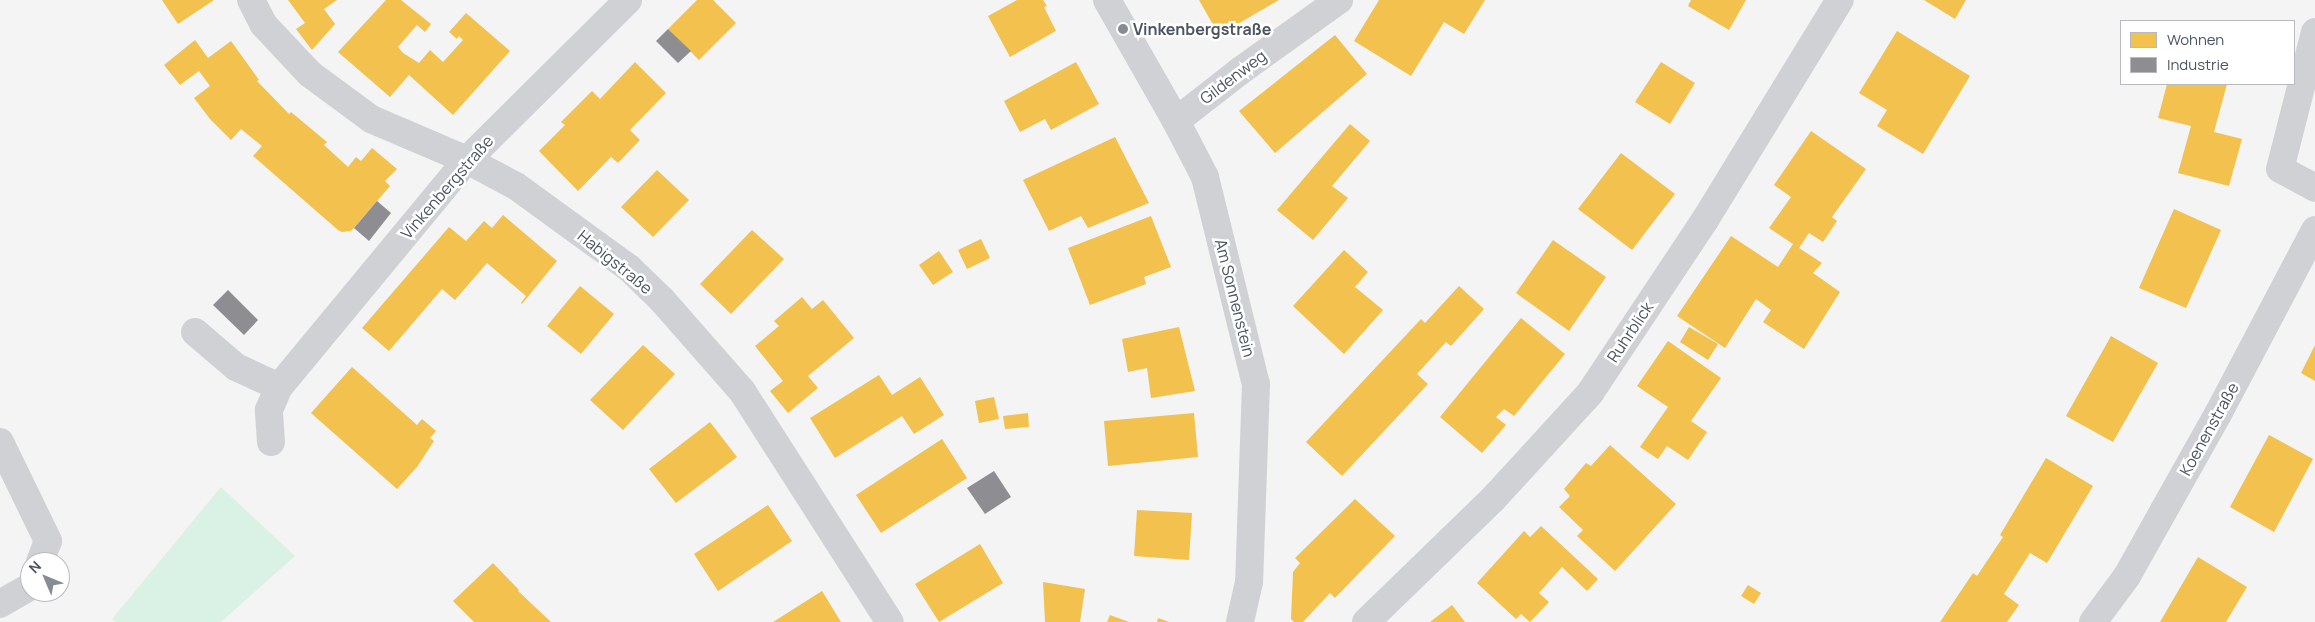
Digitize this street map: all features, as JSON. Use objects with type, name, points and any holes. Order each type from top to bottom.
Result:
[{"type":"street","name":"Habigstraße","points":[[251,0],[264,25],[310,74],[371,119],[467,160],[516,186],[629,268],[662,300],[742,390],[890,622]]},
{"type":"street","name":"Vinkenbergstraße","points":[[271,442],[269,410],[279,386],[467,160],[628,0]]},
{"type":"street","name":"Am Sonnenstein","points":[[1107,0],[1176,121],[1204,177],[1256,384],[1249,582],[1240,622]]},
{"type":"street","name":"Gildenweg","points":[[1176,121],[1240,71],[1339,0]]},
{"type":"street","name":"Ruhrblick","points":[[1366,622],[1493,499],[1590,393],[1705,220],[1840,0]]},
{"type":"street","points":[[2315,32],[2280,168],[2315,188]]},
{"type":"street","name":"Koenenstraße","points":[[2093,622],[2127,576],[2218,414],[2315,230]]},
{"type":"street","points":[[195,332],[236,368],[279,386]]},
{"type":"street","points":[[0,442],[48,541],[44,552]]},
{"type":"street","points":[[0,604],[20,593]]},
{"type":"green space","points":[[221,487],[295,556],[221,622],[115,622],[112,619]]},
{"type":"building: Wohnen","points":[[162,0],[214,0],[178,24]]},
{"type":"building: Wohnen","points":[[288,0],[337,0],[324,9],[335,24],[312,50],[296,29],[305,23]]},
{"type":"building: Wohnen","points":[[386,0],[401,0],[431,24],[425,32],[417,25],[398,47],[403,53],[419,63],[430,50],[443,62],[463,40],[459,36],[457,39],[449,32],[466,13],[510,51],[453,115],[409,75],[390,97],[338,52]]},
{"type":"building: Wohnen","points":[[697,0],[713,0],[736,23],[699,60],[668,29]]},
{"type":"building: Wohnen","points":[[1017,0],[1043,0],[1047,6],[1044,7],[1056,31],[1010,57],[988,16]]},
{"type":"building: Wohnen","points":[[1199,0],[1279,0],[1219,35]]},
{"type":"building: Wohnen","points":[[1379,0],[1485,0],[1464,34],[1444,22],[1411,76],[1354,41]]},
{"type":"building: Wohnen","points":[[1691,0],[1746,0],[1729,30],[1688,6]]},
{"type":"building: Wohnen","points":[[1924,0],[1966,0],[1955,19]]},
{"type":"building: Wohnen","points":[[1897,31],[1970,76],[1923,154],[1877,126],[1887,110],[1859,93]]},
{"type":"building: Wohnen","points":[[1335,35],[1367,74],[1275,153],[1239,111]]},
{"type":"building: Wohnen","points":[[195,40],[208,58],[231,41],[259,80],[257,81],[289,114],[291,112],[327,142],[324,145],[348,167],[356,157],[361,161],[372,148],[397,169],[385,181],[390,186],[351,231],[342,232],[338,230],[253,156],[262,146],[241,129],[231,140],[210,119],[194,98],[210,86],[199,71],[180,85],[164,65]]},
{"type":"building: Wohnen","points":[[635,62],[666,93],[630,130],[640,140],[618,163],[611,157],[578,191],[539,151],[565,125],[561,122],[592,91],[600,99]]},
{"type":"building: Wohnen","points":[[1076,62],[1099,104],[1051,130],[1045,119],[1020,132],[1004,101]]},
{"type":"building: Wohnen","points":[[1661,62],[1695,83],[1670,124],[1635,102]]},
{"type":"building: Wohnen","points":[[2167,85],[2227,85],[2214,132],[2242,139],[2229,186],[2178,173],[2191,126],[2158,118]]},
{"type":"building: Wohnen","points":[[1350,124],[1370,141],[1332,186],[1348,198],[1313,240],[1277,210]]},
{"type":"building: Wohnen","points":[[1811,131],[1866,169],[1832,217],[1837,221],[1823,242],[1809,233],[1799,248],[1822,263],[1813,273],[1840,292],[1804,349],[1763,322],[1771,310],[1756,299],[1725,348],[1677,316],[1731,236],[1778,267],[1793,244],[1769,228],[1791,197],[1774,185]]},
{"type":"building: Wohnen","points":[[1115,137],[1149,203],[1088,228],[1081,216],[1049,231],[1023,180]]},
{"type":"building: Wohnen","points":[[1621,153],[1675,194],[1632,250],[1578,209]]},
{"type":"building: Wohnen","points":[[657,170],[689,200],[653,237],[621,207]]},
{"type":"building: Wohnen","points":[[2174,209],[2221,230],[2186,308],[2139,288]]},
{"type":"building: Wohnen","points":[[503,215],[557,261],[522,304],[526,296],[487,263],[455,300],[442,289],[389,351],[362,328],[449,227],[466,241],[484,221],[492,228]]},
{"type":"building: Wohnen","points":[[1151,216],[1171,267],[1144,277],[1146,284],[1090,305],[1068,248]]},
{"type":"building: Wohnen","points":[[752,230],[784,259],[731,314],[700,284]]},
{"type":"building: Wohnen","points":[[981,239],[990,258],[967,269],[958,250]]},
{"type":"building: Wohnen","points":[[1553,240],[1606,277],[1569,331],[1516,293]]},
{"type":"building: Wohnen","points":[[1344,250],[1368,272],[1355,287],[1383,310],[1344,354],[1293,306]]},
{"type":"building: Wohnen","points":[[939,251],[953,272],[933,285],[919,265]]},
{"type":"building: Wohnen","points":[[580,286],[614,314],[581,354],[547,326]]},
{"type":"building: Wohnen","points":[[1459,286],[1484,309],[1451,346],[1446,342],[1417,374],[1428,384],[1342,476],[1306,442],[1421,319],[1425,323]]},
{"type":"building: Wohnen","points":[[802,297],[812,309],[823,300],[854,338],[808,376],[818,388],[788,413],[770,391],[783,381],[755,346],[779,326],[774,321]]},
{"type":"building: Wohnen","points":[[1521,318],[1565,354],[1514,416],[1504,409],[1496,417],[1506,425],[1482,453],[1440,417]]},
{"type":"building: Wohnen","points":[[1179,327],[1195,391],[1151,398],[1147,368],[1128,372],[1122,339]]},
{"type":"building: Wohnen","points":[[1689,327],[1718,344],[1708,360],[1680,342]]},
{"type":"building: Wohnen","points":[[2111,336],[2158,363],[2113,442],[2066,416]]},
{"type":"building: Wohnen","points":[[1668,341],[1721,378],[1691,421],[1707,432],[1688,460],[1667,446],[1658,459],[1640,447],[1668,407],[1637,386]]},
{"type":"building: Wohnen","points":[[643,345],[675,374],[623,430],[590,400]]},
{"type":"building: Wohnen","points":[[2315,345],[2315,381],[2301,373]]},
{"type":"building: Wohnen","points":[[352,367],[417,425],[422,419],[436,431],[430,438],[434,441],[417,467],[397,489],[311,413]]},
{"type":"building: Wohnen","points":[[879,375],[892,395],[920,377],[944,415],[914,434],[902,416],[835,458],[810,418]]},
{"type":"building: Wohnen","points":[[994,397],[999,419],[979,423],[975,401]]},
{"type":"building: Wohnen","points":[[1028,413],[1029,427],[1005,429],[1003,416]]},
{"type":"building: Wohnen","points":[[1194,413],[1198,457],[1108,466],[1104,421]]},
{"type":"building: Wohnen","points":[[710,422],[737,457],[676,503],[649,469]]},
{"type":"building: Wohnen","points":[[2269,435],[2313,459],[2274,532],[2230,507]]},
{"type":"building: Wohnen","points":[[942,439],[967,478],[881,533],[856,495]]},
{"type":"building: Wohnen","points":[[1610,445],[1676,504],[1615,571],[1577,536],[1583,530],[1559,507],[1570,496],[1564,489],[1586,463],[1591,466]]},
{"type":"building: Wohnen","points":[[2046,458],[2093,486],[2047,563],[2030,553],[2004,594],[2019,605],[2007,622],[1940,622],[1973,573],[1977,576],[2003,537],[2000,535]]},
{"type":"building: Wohnen","points":[[1355,499],[1395,536],[1335,598],[1330,593],[1303,622],[1294,622],[1291,619],[1293,572],[1300,563],[1295,558]]},
{"type":"building: Wohnen","points":[[768,505],[792,541],[718,591],[694,554]]},
{"type":"building: Wohnen","points":[[1137,510],[1192,513],[1189,560],[1134,556]]},
{"type":"building: Wohnen","points":[[1541,526],[1598,579],[1587,591],[1562,567],[1539,593],[1549,602],[1530,622],[1521,614],[1516,619],[1477,583],[1524,531],[1530,537]]},
{"type":"building: Wohnen","points":[[980,544],[1003,583],[939,622],[915,584]]},
{"type":"building: Wohnen","points":[[2198,557],[2247,587],[2226,622],[2160,622]]},
{"type":"building: Wohnen","points":[[493,563],[518,591],[551,622],[474,622],[453,601]]},
{"type":"building: Wohnen","points":[[1043,582],[1085,589],[1080,622],[1045,622]]},
{"type":"building: Wohnen","points":[[1748,585],[1761,593],[1754,604],[1741,596]]},
{"type":"building: Wohnen","points":[[822,591],[841,622],[773,622]]},
{"type":"building: Wohnen","points":[[1452,605],[1465,622],[1430,622]]},
{"type":"building: Wohnen","points":[[1110,615],[1129,622],[1107,622]]},
{"type":"building: Wohnen","points":[[1158,618],[1169,622],[1157,622]]},
{"type":"building: Industrie","points":[[668,29],[691,51],[678,63],[656,41]]},
{"type":"building: Industrie","points":[[377,201],[391,213],[369,241],[354,228]]},
{"type":"building: Industrie","points":[[228,290],[258,320],[244,335],[213,305]]},
{"type":"building: Industrie","points":[[994,471],[1011,497],[985,514],[967,488]]},
{"type":"place","name":"Vinkenbergstraße","points":[[1123,29]]}]
